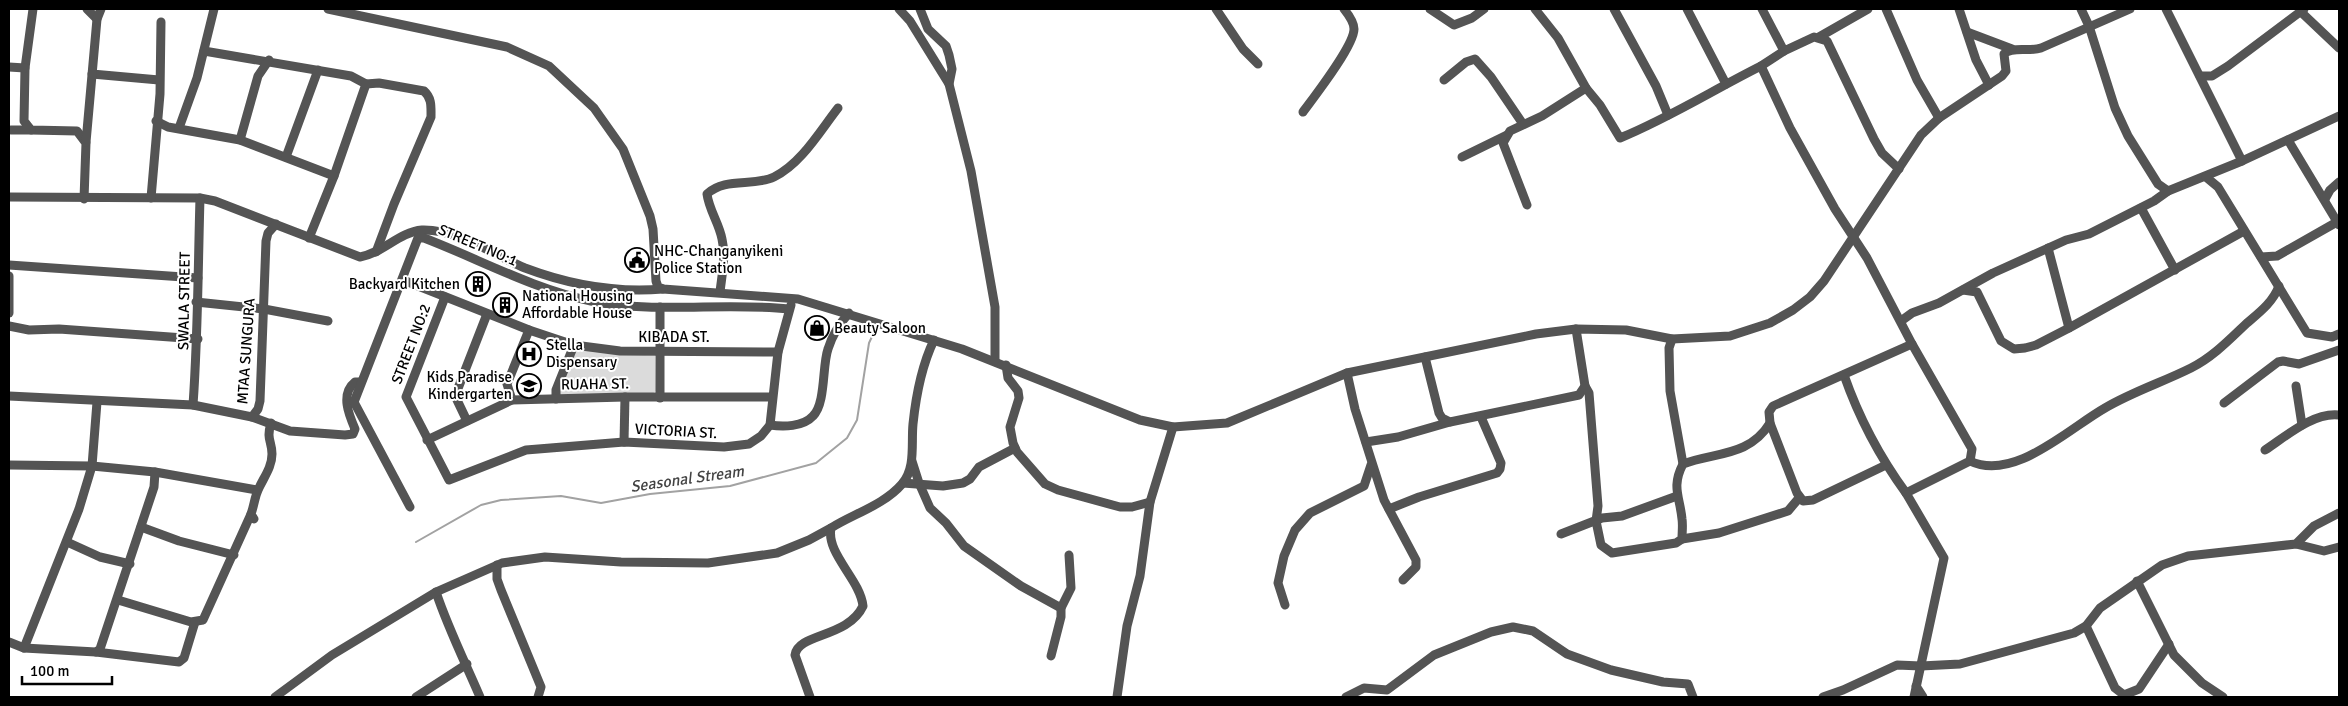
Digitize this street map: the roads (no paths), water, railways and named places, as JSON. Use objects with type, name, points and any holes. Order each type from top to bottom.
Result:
[{"type":"street","points":[[31,130],[24,121],[25,68],[34,9]]},
{"type":"street","points":[[87,9],[98,19]]},
{"type":"street","points":[[84,199],[86,143],[92,74],[98,19],[101,9]]},
{"type":"street","points":[[179,128],[197,78],[214,9]]},
{"type":"street","points":[[328,9],[507,47],[549,66],[594,108],[613,131],[623,150],[650,216],[653,230],[656,281],[658,287],[663,289]]},
{"type":"street","points":[[899,9],[910,21],[950,84],[972,171],[994,298],[995,360]]},
{"type":"street","points":[[920,9],[928,28],[946,46],[952,69],[950,84]]},
{"type":"street","points":[[1216,9],[1243,49],[1258,64]]},
{"type":"street","points":[[1303,112],[1345,51],[1352,36],[1354,29],[1352,21],[1344,9]]},
{"type":"street","points":[[1430,9],[1454,25],[1472,18],[1484,9]]},
{"type":"street","points":[[1535,9],[1558,38],[1586,88],[1600,105],[1620,138],[1684,109],[1784,51],[1814,37],[1827,41],[1878,146],[1899,168]]},
{"type":"street","points":[[1614,9],[1656,86],[1668,115]]},
{"type":"street","points":[[1688,9],[1726,84]]},
{"type":"street","points":[[1762,9],[1784,51]]},
{"type":"street","points":[[1819,38],[1868,9]]},
{"type":"street","points":[[1886,9],[1917,80],[1939,118]]},
{"type":"street","points":[[1959,9],[1976,60],[1989,85]]},
{"type":"street","points":[[2081,9],[2089,26],[2114,108],[2158,184],[2168,191]]},
{"type":"street","points":[[1967,32],[2012,49],[2032,51],[2130,9]]},
{"type":"street","points":[[2166,9],[2242,161]]},
{"type":"street","points":[[2206,88],[2212,76],[2303,10],[2339,48]]},
{"type":"street","points":[[151,198],[160,80],[161,22]]},
{"type":"street","points":[[9,197],[84,199],[200,198],[276,224],[360,258],[376,252],[412,232],[425,230],[461,237],[526,268],[598,288],[632,292],[663,289],[795,298],[995,360],[1140,420],[1173,427],[1234,421],[1296,392],[1347,373],[1523,337],[1576,330],[1626,330],[1672,339],[1730,336],[1770,323],[1793,310],[1824,281],[1921,135],[1939,118],[1989,85],[2006,71],[2004,54],[2012,49]]},
{"type":"street","points":[[204,51],[270,60],[351,76],[366,84],[379,83],[424,92],[428,95],[431,104],[431,117],[376,252]]},
{"type":"street","points":[[1444,80],[1466,62],[1475,59],[1491,77],[1523,124]]},
{"type":"street","points":[[240,140],[258,76],[270,60]]},
{"type":"street","points":[[1760,66],[1790,128],[1835,209],[1855,237],[1912,344],[1972,450],[1970,461]]},
{"type":"street","points":[[9,68],[25,68]]},
{"type":"street","points":[[286,157],[318,70]]},
{"type":"street","points":[[92,74],[160,80]]},
{"type":"street","points":[[2200,76],[2212,76]]},
{"type":"street","points":[[309,238],[334,176],[366,84]]},
{"type":"street","points":[[1462,157],[1506,135],[1523,124],[1542,116],[1586,88]]},
{"type":"street","points":[[720,292],[724,253],[722,239],[708,203],[707,194],[713,188],[760,182],[776,176],[812,142],[838,108]]},
{"type":"street","points":[[1901,321],[1912,313],[1938,303],[2048,248],[2066,240],[2089,234],[2141,208],[2168,191],[2206,177],[2339,116]]},
{"type":"street","points":[[10,130],[24,121]]},
{"type":"street","points":[[156,121],[168,127],[240,140],[334,176]]},
{"type":"street","points":[[155,137],[168,127]]},
{"type":"street","points":[[10,130],[77,131],[86,143]]},
{"type":"street","points":[[1506,135],[1503,144],[1527,205]]},
{"type":"street","points":[[2261,257],[2273,257],[2338,223],[2288,140]]},
{"type":"street","points":[[2206,177],[2218,187],[2307,333],[2332,337],[2339,334]]},
{"type":"street","points":[[2325,199],[2330,190],[2339,182]]},
{"type":"street","name":"SWALA STREET","points":[[193,404],[198,339],[196,302],[200,198]]},
{"type":"street","points":[[2141,208],[2174,270]]},
{"type":"street","name":"MTAA SUNGURA","points":[[9,396],[97,402],[193,404],[252,417],[258,409],[260,401],[266,241],[268,233],[276,224]]},
{"type":"street","points":[[1963,290],[1977,292],[2001,341],[2008,347],[2018,349],[2036,346],[2244,231]]},
{"type":"street","name":"STREET NO:1","points":[[410,507],[354,402],[360,382],[403,280],[415,242],[420,237],[564,294],[620,305],[789,309]]},
{"type":"street","points":[[2048,248],[2069,328]]},
{"type":"street","points":[[2269,270],[2273,257]]},
{"type":"street","points":[[9,265],[198,278]]},
{"type":"street","points":[[9,276],[9,312]]},
{"type":"street","name":"KIBADA ST.","points":[[403,280],[529,330],[574,345],[620,351],[778,352]]},
{"type":"street","points":[[1906,493],[1970,461],[1994,467],[2026,457],[2106,407],[2192,368],[2214,354],[2266,306],[2276,294],[2279,286]]},
{"type":"street","name":"STREET NO:2","points":[[444,296],[406,397],[450,480]]},
{"type":"street","points":[[795,298],[789,309],[778,352],[771,397],[770,425],[787,426],[805,422],[814,416],[821,397],[828,350],[841,321],[848,313]]},
{"type":"street","points":[[196,302],[264,309],[328,321]]},
{"type":"street","points":[[660,307],[660,398]]},
{"type":"street","points":[[467,421],[457,400],[457,391],[487,314]]},
{"type":"street","points":[[9,326],[29,330],[59,329],[198,339]]},
{"type":"street","points":[[512,400],[507,384],[529,330]]},
{"type":"street","points":[[1576,330],[1585,386],[1589,392],[1598,506],[1596,521],[1601,545],[1612,553],[1669,544],[1682,539],[1719,533],[1788,511],[1799,498]]},
{"type":"street","points":[[1672,339],[1669,348],[1670,391],[1683,464],[1678,472],[1676,496],[1683,520],[1682,539]]},
{"type":"street","points":[[934,340],[924,360],[913,426],[912,460],[918,483],[930,508],[946,523],[964,546],[1015,582],[1061,608]]},
{"type":"street","points":[[1886,465],[1813,500],[1803,501],[1799,498],[1770,423],[1770,412],[1773,406],[1912,344]]},
{"type":"street","points":[[556,398],[556,390],[574,345]]},
{"type":"street","points":[[2224,403],[2278,362],[2299,364],[2339,350]]},
{"type":"street","points":[[1425,357],[1439,413],[1442,418],[1450,422]]},
{"type":"street","points":[[1006,365],[1008,378],[1018,391],[1019,398],[1010,427],[1015,448],[1045,484],[1058,490],[1120,507],[1132,507],[1150,502]]},
{"type":"street","points":[[1347,373],[1371,464],[1389,509],[1416,560],[1416,567],[1403,580]]},
{"type":"street","points":[[1844,375],[1856,408],[1886,465],[1906,493],[1944,558],[1914,697]]},
{"type":"street","points":[[252,417],[290,431],[353,434],[355,430],[346,403],[351,385],[355,382],[360,382]]},
{"type":"street","points":[[1366,442],[1398,437],[1450,422],[1571,398],[1579,395],[1585,386]]},
{"type":"street","points":[[2296,386],[2302,425]]},
{"type":"street","points":[[624,442],[625,396]]},
{"type":"street","name":"RUAHA ST.","points":[[428,440],[512,400],[625,396],[660,398],[771,397]]},
{"type":"street","points":[[24,648],[67,542],[92,466],[97,402]]},
{"type":"street","points":[[2265,450],[2302,425],[2328,415],[2339,415]]},
{"type":"street","points":[[1389,509],[1419,497],[1496,473],[1500,469],[1501,463],[1481,417]]},
{"type":"street","points":[[118,600],[195,622],[203,620],[252,517],[258,496],[257,490],[264,480],[272,456],[267,436],[271,423]]},
{"type":"street","points":[[1683,464],[1732,453],[1761,436],[1770,423]]},
{"type":"street","name":"VICTORIA ST.","points":[[450,480],[526,450],[624,442],[739,446],[757,439],[770,425]]},
{"type":"street","points":[[1117,697],[1126,626],[1140,576],[1150,502],[1173,427]]},
{"type":"street","points":[[903,483],[943,486],[963,483],[970,479],[979,467],[1015,448]]},
{"type":"street","points":[[275,697],[332,655],[436,592],[497,566],[512,561],[545,557],[622,562],[708,563],[777,553],[809,540],[872,506],[903,483],[912,460]]},
{"type":"street","points":[[1285,605],[1278,583],[1284,556],[1295,530],[1310,513],[1364,486],[1371,464]]},
{"type":"street","points":[[9,465],[92,466],[155,472],[257,490]]},
{"type":"street","points":[[96,652],[103,646],[130,564],[154,488],[155,472]]},
{"type":"street","points":[[1560,534],[1596,521],[1622,516],[1676,496]]},
{"type":"street","points":[[2296,544],[2314,526],[2339,513]]},
{"type":"street","points":[[141,527],[179,541],[234,555]]},
{"type":"street","points":[[810,697],[795,650],[802,642],[850,624],[863,606],[858,588],[830,539],[830,528]]},
{"type":"street","points":[[67,542],[100,557],[130,564]]},
{"type":"street","points":[[1823,697],[1897,665],[1960,664],[2074,632],[2086,626],[2100,608],[2137,581],[2162,565],[2188,556],[2296,544],[2324,551],[2339,547]]},
{"type":"street","points":[[1051,656],[1061,617],[1061,608],[1071,588],[1069,555]]},
{"type":"street","points":[[497,566],[497,579],[541,687],[538,697]]},
{"type":"street","points":[[2137,581],[2178,660],[2202,683],[2223,697]]},
{"type":"street","points":[[436,592],[446,620],[480,697]]},
{"type":"street","points":[[9,642],[24,648],[96,652],[180,662],[184,658],[195,622]]},
{"type":"street","points":[[2086,626],[2115,688],[2124,695],[2139,689],[2169,644]]},
{"type":"street","points":[[1346,697],[1364,688],[1387,690],[1434,655],[1490,632],[1513,627],[1534,631],[1567,654],[1611,670],[1663,682],[1688,684],[1693,697]]},
{"type":"street","points":[[416,697],[467,664]]},
{"type":"street","points":[[1916,686],[1923,697]]},
{"type":"waterway","name":"Seasonal Stream","points":[[416,542],[481,505],[501,500],[561,496],[601,503],[650,494],[730,486],[816,463],[847,438],[857,420],[869,343],[876,328]]},
{"type":"place","name":"NHC-Changanyikeni Police Station","points":[[637,260]]},
{"type":"place","name":"Backyard Kitchen","points":[[478,284]]},
{"type":"place","name":"National Housing Affordable House","points":[[505,305]]},
{"type":"place","name":"Beauty Saloon","points":[[817,328]]},
{"type":"place","name":"Stella Dispensary","points":[[529,354]]},
{"type":"place","name":"Kids Paradise Kindergarten","points":[[529,386]]}]
